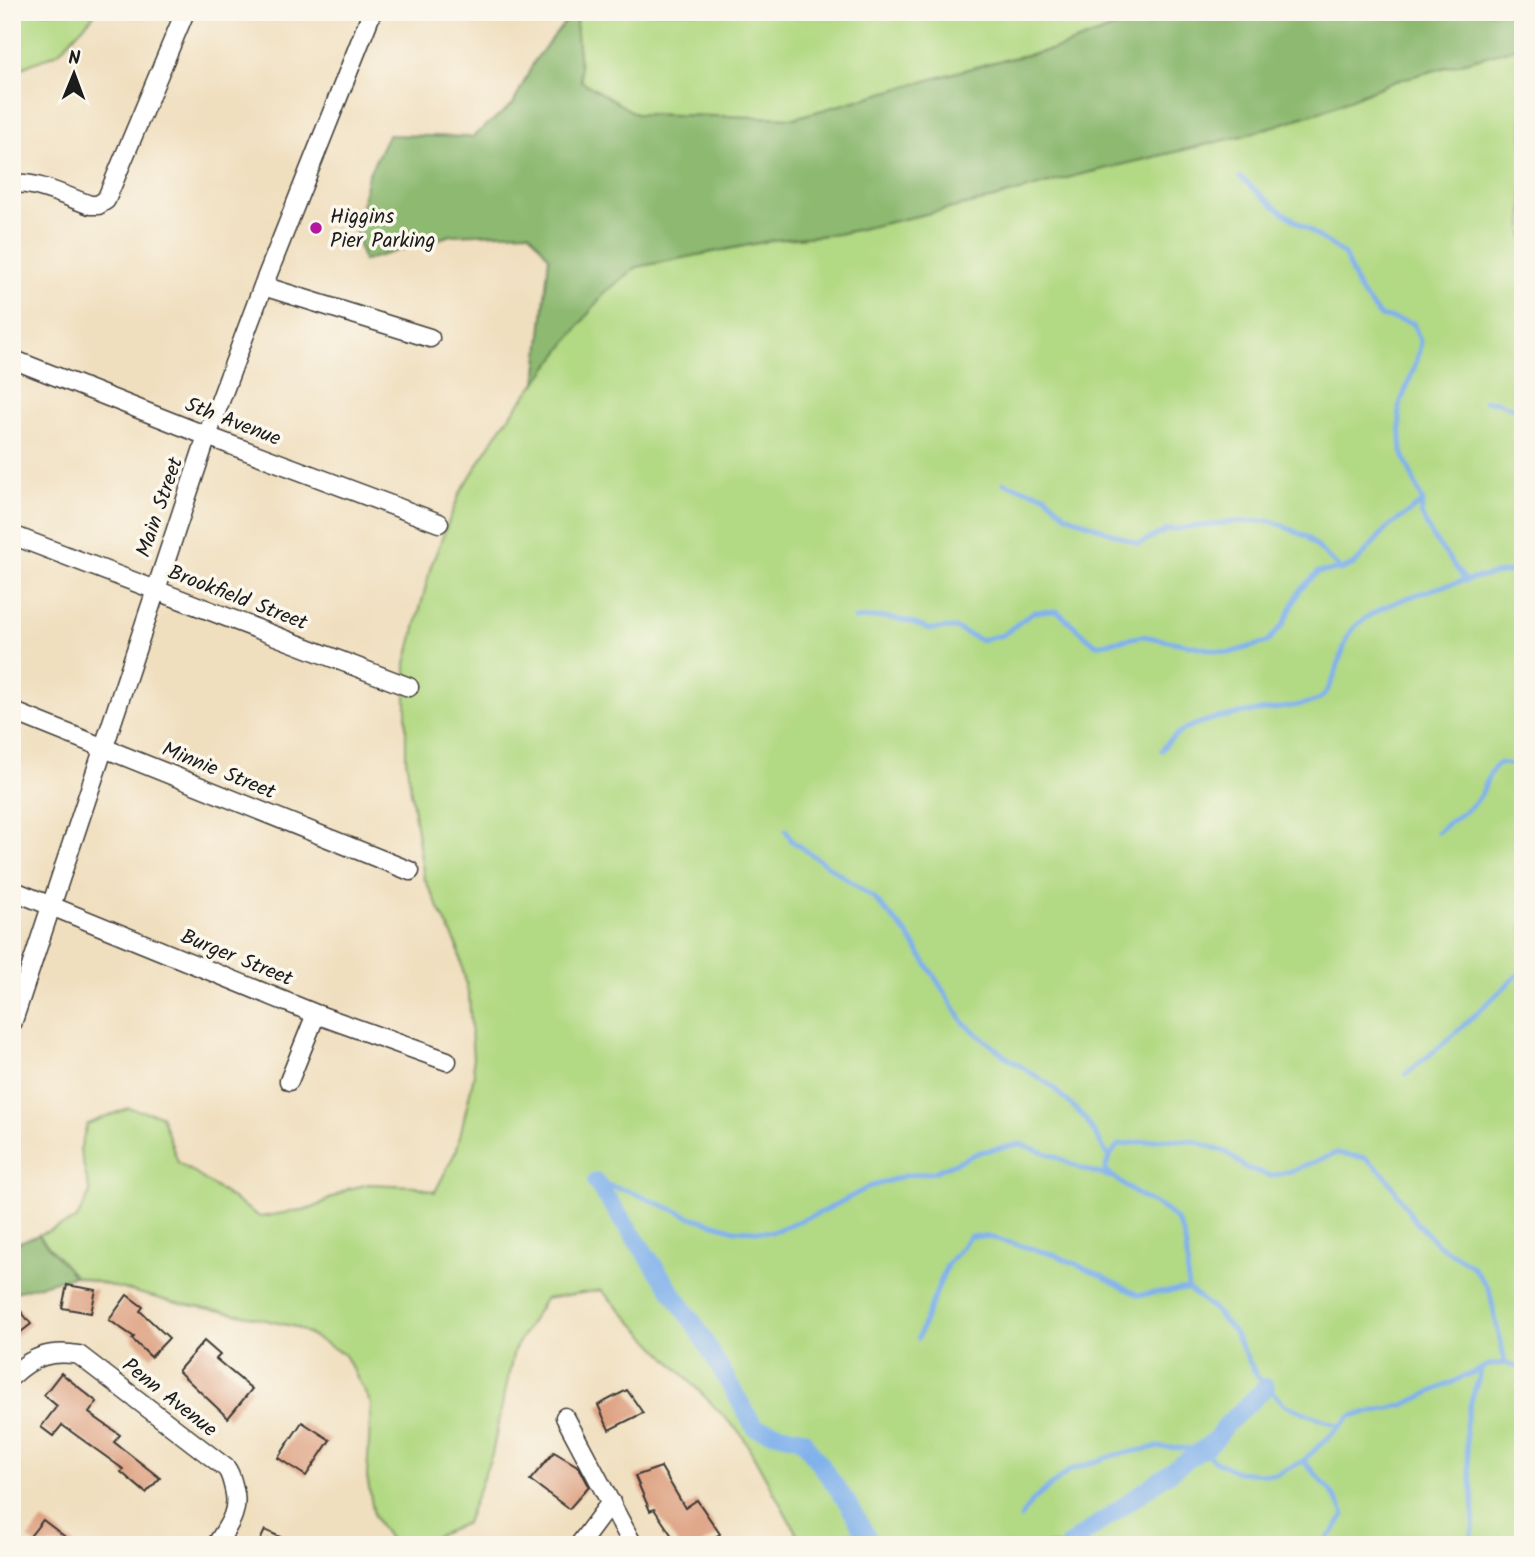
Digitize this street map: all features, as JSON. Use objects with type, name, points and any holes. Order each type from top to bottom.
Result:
[{"type":"street","points":[[12,185],[19,182],[32,185],[90,205],[98,205],[106,200],[185,12]]},
{"type":"street","name":"Main Street","points":[[12,1024],[207,436],[263,286],[372,12]]},
{"type":"street","points":[[263,286],[430,338]]},
{"type":"street","name":"5th Avenue","points":[[12,359],[439,523]]},
{"type":"street","name":"Brookfield Street","points":[[12,535],[408,687]]},
{"type":"street","name":"Minnie Street","points":[[12,710],[410,871]]},
{"type":"street","name":"Burger Street","points":[[12,890],[316,1014],[447,1061]]},
{"type":"street","points":[[289,1082],[316,1014]]},
{"type":"street","name":"Penn Avenue","points":[[12,1376],[37,1358],[58,1351],[79,1355],[226,1468],[236,1500],[233,1519],[216,1545]]},
{"type":"street","points":[[565,1417],[633,1545]]},
{"type":"street","points":[[579,1545],[611,1502]]},
{"type":"green space","points":[[12,12],[97,12],[58,53],[12,72]]},
{"type":"green space","points":[[573,12],[581,12],[576,22],[581,81],[636,114],[794,118],[990,63],[1059,48],[1157,12],[1523,12],[1523,46],[1392,82],[1322,111],[1242,136],[983,201],[838,234],[774,240],[637,267],[604,293],[536,383],[549,257],[529,232],[452,235],[363,261],[356,232],[368,175],[388,135],[472,137],[513,104],[535,60]]},
{"type":"green space","points":[[581,12],[1157,12],[1059,48],[990,63],[794,118],[636,114],[581,81],[576,22]]},
{"type":"green space","points":[[1523,46],[1523,1545],[803,1545],[742,1435],[601,1290],[545,1299],[514,1350],[492,1454],[466,1523],[417,1545],[393,1545],[374,1516],[367,1477],[371,1404],[345,1355],[296,1327],[172,1302],[74,1276],[38,1235],[76,1220],[90,1193],[80,1150],[87,1124],[128,1108],[161,1115],[178,1162],[260,1217],[313,1208],[348,1189],[369,1184],[415,1186],[435,1192],[457,1149],[474,1075],[469,997],[457,945],[424,878],[406,759],[406,663],[431,566],[460,493],[500,429],[604,293],[637,267],[774,240],[838,234],[983,201],[1242,136],[1322,111],[1392,82]]},
{"type":"green space","points":[[38,1235],[74,1276],[12,1293],[12,1245]]},
{"type":"building","points":[[67,1285],[96,1290],[91,1313],[62,1308]]},
{"type":"building","points":[[127,1295],[143,1307],[140,1311],[169,1338],[151,1357],[132,1339],[134,1337],[109,1320]]},
{"type":"building","points":[[12,1300],[31,1324],[12,1339]]},
{"type":"building","points":[[204,1341],[220,1355],[216,1359],[252,1389],[228,1418],[178,1371]]},
{"type":"building","points":[[61,1373],[97,1402],[89,1413],[120,1435],[114,1442],[160,1478],[146,1493],[121,1472],[123,1469],[62,1425],[53,1436],[41,1427],[57,1406],[44,1395]]},
{"type":"building","points":[[627,1390],[643,1413],[609,1430],[598,1405]]},
{"type":"building","points":[[302,1422],[330,1440],[306,1476],[278,1458]]},
{"type":"building","points":[[554,1452],[579,1467],[589,1486],[569,1509],[530,1480]]},
{"type":"building","points":[[661,1467],[685,1508],[697,1500],[720,1534],[701,1545],[678,1545],[654,1509],[650,1511],[635,1476]]},
{"type":"building","points":[[43,1520],[76,1545],[36,1545],[28,1539]]},
{"type":"building","points":[[265,1530],[297,1545],[258,1545]]},
{"type":"waterway","points":[[1240,177],[1274,206],[1344,254],[1359,290],[1380,316],[1413,323],[1421,343],[1399,407],[1402,452],[1423,502],[1421,514],[1432,536],[1466,581]]},
{"type":"waterway","points":[[1485,401],[1498,402],[1523,412]]},
{"type":"waterway","points":[[1004,483],[1045,495],[1066,515],[1139,544],[1167,530],[1232,522],[1272,521],[1307,537],[1341,570]]},
{"type":"waterway","points":[[855,619],[883,617],[908,621],[928,629],[955,628],[980,640],[1003,635],[1033,612],[1057,611],[1096,645],[1143,636],[1229,653],[1267,642],[1283,625],[1300,590],[1318,572],[1341,570],[1355,564],[1387,528],[1423,502]]},
{"type":"waterway","points":[[1162,750],[1174,736],[1211,720],[1298,705],[1323,696],[1329,689],[1344,646],[1354,628],[1386,607],[1433,589],[1523,570]]},
{"type":"waterway","points":[[1438,832],[1476,802],[1492,770],[1499,763],[1523,766]]},
{"type":"waterway","points":[[786,830],[792,841],[874,898],[908,935],[964,1023],[1005,1056],[1050,1085],[1085,1118],[1109,1157]]},
{"type":"waterway","points":[[1406,1074],[1449,1039],[1523,970]]},
{"type":"waterway","points":[[1339,1426],[1285,1405],[1257,1376],[1233,1331],[1214,1310],[1188,1289],[1185,1244],[1179,1225],[1168,1212],[1131,1190],[1105,1170],[1109,1157],[1118,1145],[1163,1139],[1194,1141],[1226,1152],[1246,1168],[1271,1176],[1295,1170],[1336,1153],[1366,1158],[1386,1176],[1415,1221],[1437,1244],[1472,1266],[1489,1289],[1505,1363]]},
{"type":"waterway","points":[[596,1182],[735,1230],[772,1232],[824,1211],[869,1187],[904,1176],[934,1172],[980,1152],[1020,1144],[1110,1177]]},
{"type":"waterway","points":[[596,1182],[695,1325],[755,1428],[802,1439],[847,1502],[872,1545]]},
{"type":"waterway","points":[[918,1338],[947,1265],[970,1236],[989,1237],[1055,1255],[1138,1295],[1188,1289]]},
{"type":"waterway","points":[[1021,1518],[1031,1502],[1070,1470],[1115,1455],[1157,1447],[1200,1449],[1215,1461],[1237,1472],[1276,1475],[1303,1461],[1351,1416],[1404,1405],[1489,1365],[1505,1363],[1523,1369]]},
{"type":"waterway","points":[[1469,1545],[1474,1518],[1466,1426],[1482,1368]]},
{"type":"waterway","points":[[1069,1545],[1215,1440],[1227,1424],[1266,1387]]},
{"type":"waterway","points":[[1303,1461],[1332,1493],[1344,1515],[1334,1531],[1320,1545]]},
{"type":"place","name":"Higgins Pier Parking","points":[[316,228]]}]
